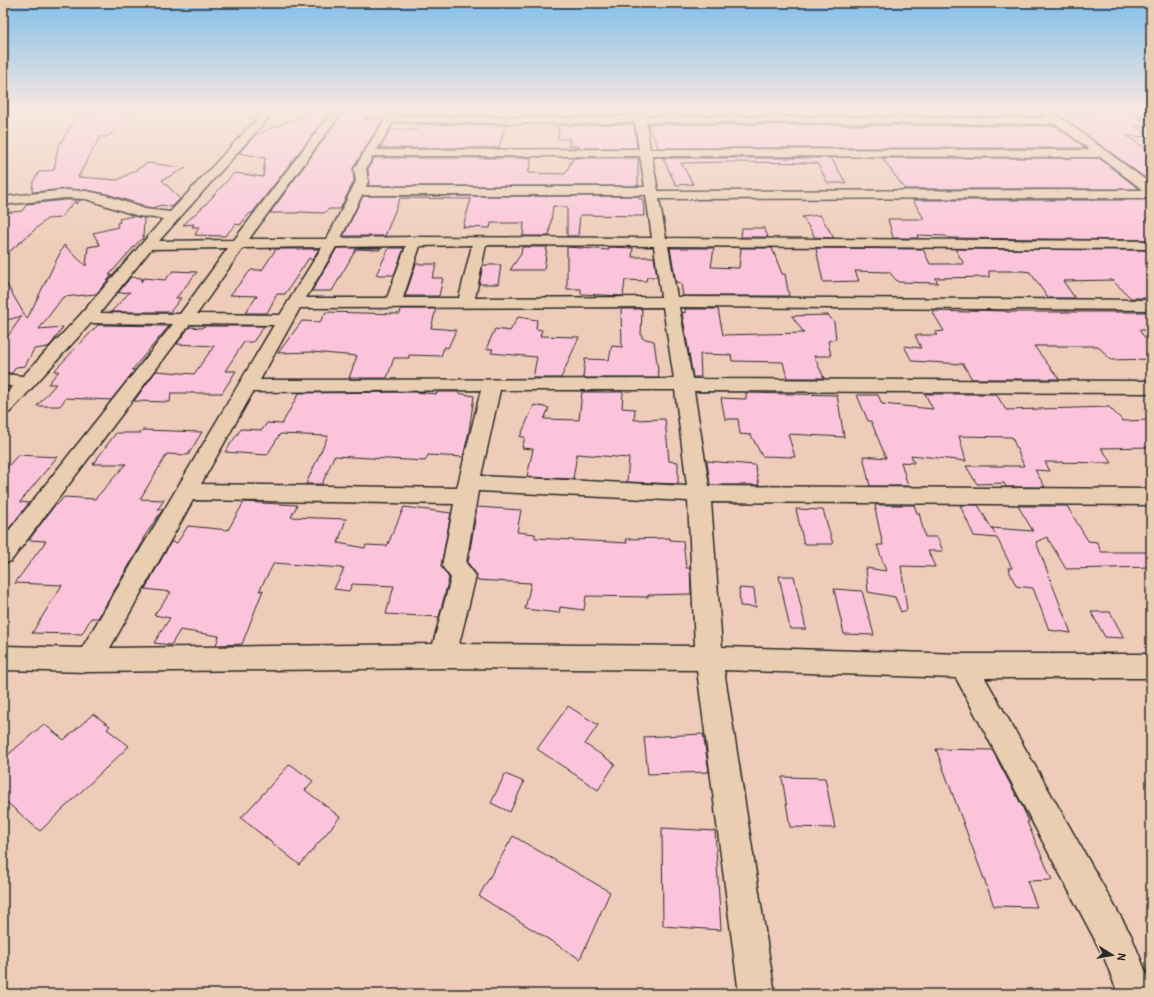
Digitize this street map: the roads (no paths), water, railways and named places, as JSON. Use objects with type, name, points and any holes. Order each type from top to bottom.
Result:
[{"type":"street","points":[[3,408],[87,318],[147,245],[228,156]]},
{"type":"street","points":[[3,555],[185,320],[239,243],[304,156]]},
{"type":"street","points":[[89,660],[285,320],[332,242],[358,191],[362,181],[360,169],[369,156]]},
{"type":"street","points":[[646,156],[671,302],[699,494],[709,658],[757,994]]},
{"type":"street","points":[[1104,156],[1151,190]]},
{"type":"street","points":[[358,191],[1151,194]]},
{"type":"street","points":[[3,201],[59,195],[86,195],[101,198],[143,213],[173,216]]},
{"type":"street","points":[[147,245],[415,241],[1151,245]]},
{"type":"street","points":[[393,303],[415,241]]},
{"type":"street","points":[[466,303],[480,241]]},
{"type":"street","points":[[295,303],[671,302],[1151,305]]},
{"type":"street","points":[[87,318],[285,320]]},
{"type":"street","points":[[3,380],[28,382]]},
{"type":"street","points":[[443,656],[464,576],[454,566],[467,489],[492,384]]},
{"type":"street","points":[[247,386],[492,384],[1151,387]]},
{"type":"street","points":[[186,492],[467,489],[699,494],[1151,497]]},
{"type":"street","points":[[3,658],[89,660],[443,656],[709,658],[964,666],[1151,666]]},
{"type":"street","points":[[964,666],[1118,948],[1136,994]]}]
